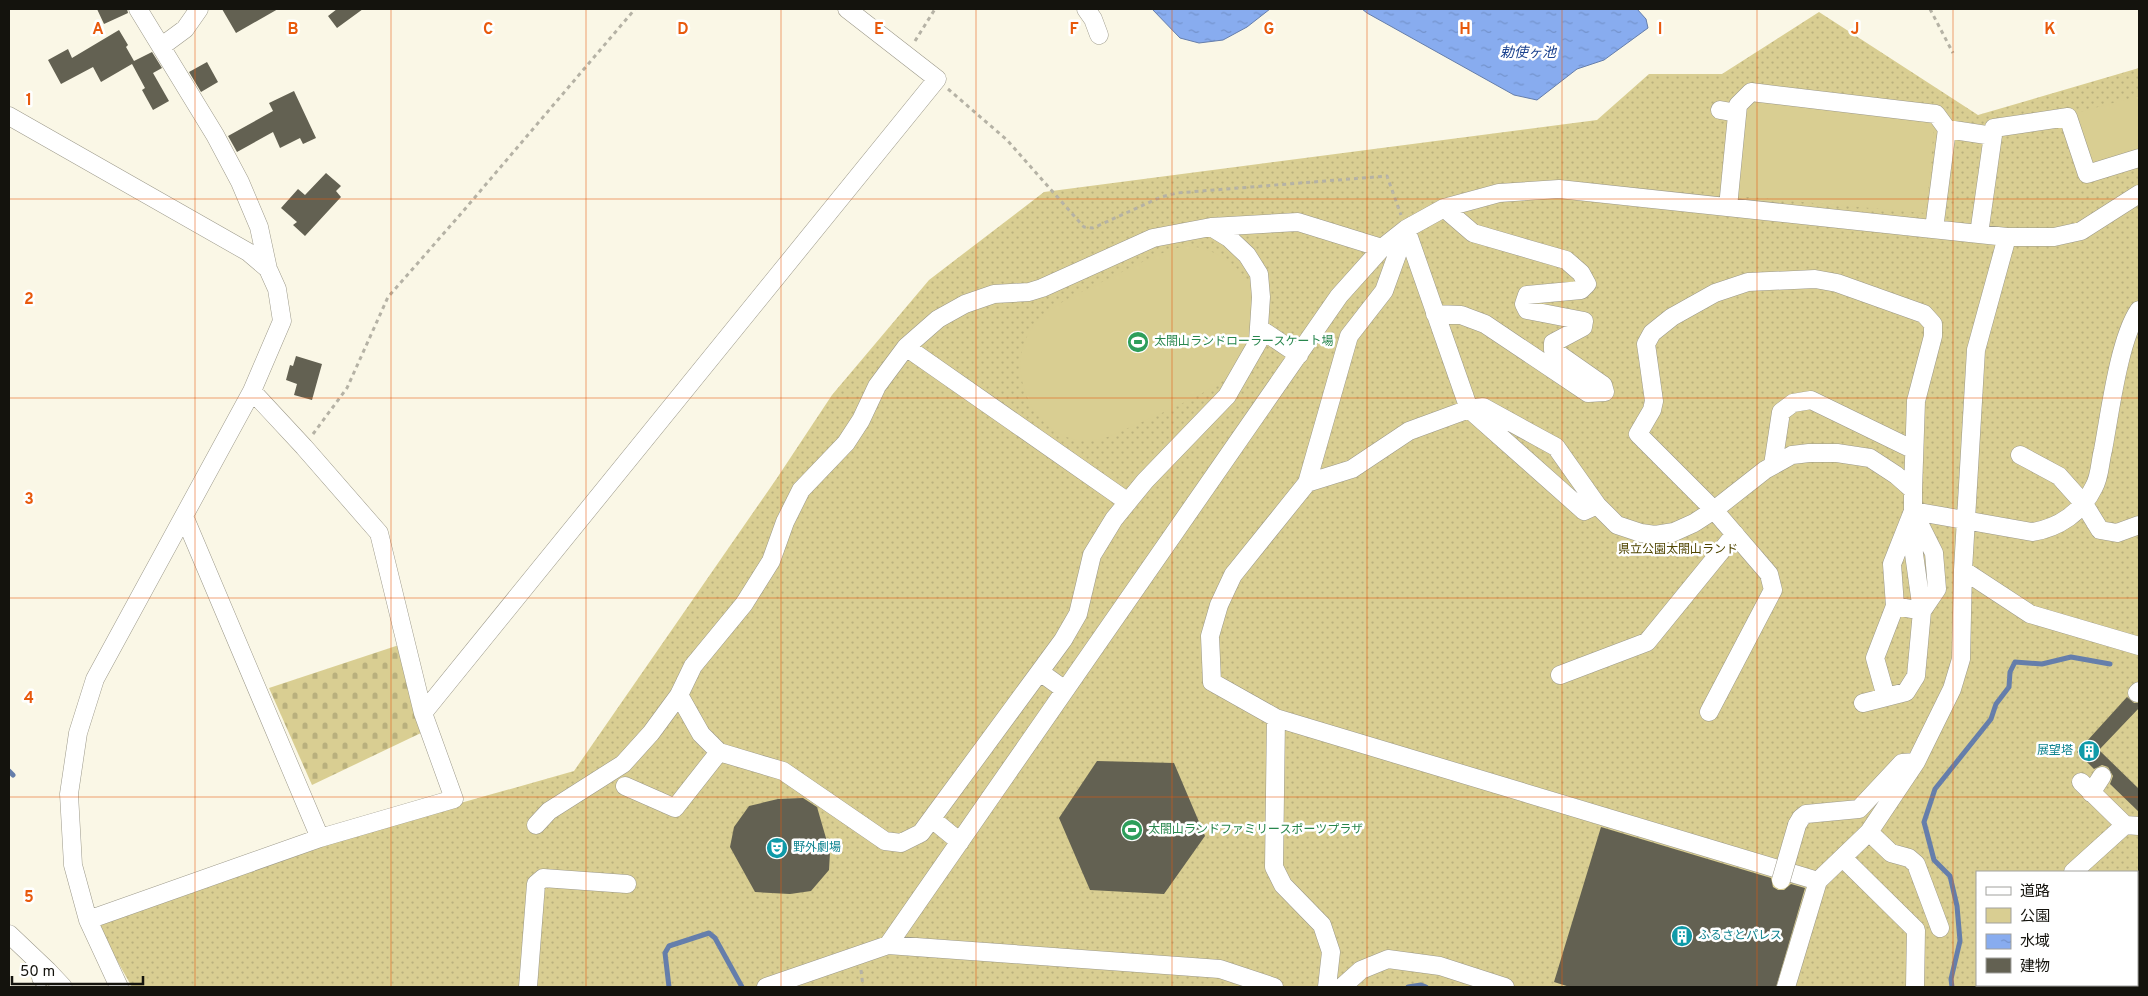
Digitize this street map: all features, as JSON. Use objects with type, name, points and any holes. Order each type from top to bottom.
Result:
[{"type":"street","points":[[119,987],[88,920],[73,865],[69,794],[78,733],[95,679],[252,391],[282,321],[277,289],[268,269],[259,227],[240,182],[216,135],[138,9]]},
{"type":"street","points":[[162,46],[185,29],[199,9]]},
{"type":"street","points":[[423,713],[937,78],[847,9]]},
{"type":"street","points":[[1086,9],[1093,19],[1099,35]]},
{"type":"street","points":[[1728,207],[1738,105],[1751,92],[1936,114],[1947,130],[1934,229]]},
{"type":"street","points":[[1720,110],[1737,113]]},
{"type":"street","points":[[9,116],[248,252],[268,269]]},
{"type":"street","points":[[1979,234],[1994,128],[2068,117],[2087,174],[2138,161]]},
{"type":"street","points":[[1947,130],[1993,136]]},
{"type":"street","points":[[888,945],[1339,296],[1382,248],[1406,229],[1444,208],[1499,193],[1559,189],[2007,237],[2054,237],[2081,231],[2139,194]]},
{"type":"street","points":[[1435,314],[1461,315],[1485,324],[1588,393],[1605,392],[1603,385],[1553,350],[1553,343],[1583,327],[1584,322],[1528,310],[1524,304],[1527,296],[1582,290],[1587,284],[1581,273],[1566,260],[1473,233],[1444,208]]},
{"type":"street","points":[[536,825],[549,812],[623,764],[650,734],[679,695],[693,666],[744,604],[771,561],[785,522],[800,490],[846,443],[861,420],[877,386],[906,347],[938,319],[965,304],[994,294],[1029,292],[1153,238],[1211,227],[1298,222],[1382,248]]},
{"type":"street","points":[[679,695],[701,734],[718,752],[783,771],[885,841],[901,843],[921,833],[1063,640],[1078,614],[1092,554],[1114,519],[1145,481],[1227,396],[1258,342],[1261,297],[1259,274],[1247,255],[1229,238],[1211,227]]},
{"type":"street","points":[[1406,229],[1469,409],[1584,511],[1596,505]]},
{"type":"street","points":[[1406,229],[1384,291],[1349,336],[1306,483],[1233,576],[1219,605],[1210,636],[1212,682],[1276,718],[1818,881]]},
{"type":"street","points":[[1786,987],[1818,881],[1869,832],[1916,762],[1952,689],[1961,659],[1963,570],[1976,350],[2007,237]]},
{"type":"street","points":[[1709,712],[1773,590],[1769,574],[1735,534],[1714,510],[1638,434],[1652,410],[1654,402],[1646,344],[1652,332],[1672,317],[1714,293],[1748,282],[1815,279],[1837,283],[1924,314],[1933,324],[1933,336],[1916,401],[1913,490],[1914,554],[1922,610],[1916,676],[1906,692],[1863,704]]},
{"type":"street","points":[[1913,511],[2032,532],[2047,530],[2057,526],[2084,504],[2096,485],[2131,321],[2139,310]]},
{"type":"street","points":[[1259,328],[1299,355]]},
{"type":"street","points":[[906,347],[1128,502]]},
{"type":"street","points":[[88,920],[320,838],[454,798],[423,713],[379,533],[252,391]]},
{"type":"street","points":[[1773,465],[1781,412],[1793,403],[1812,400],[1914,450]]},
{"type":"street","points":[[1306,483],[1352,470],[1409,431],[1469,409],[1483,407],[1556,447],[1596,505],[1617,525],[1628,530],[1655,536],[1674,532],[1694,523],[1773,465],[1792,455],[1845,454],[1870,458],[1896,475],[1913,490]]},
{"type":"street","points":[[2020,455],[2059,476],[2084,504],[2100,530],[2117,533],[2139,524]]},
{"type":"street","points":[[1886,697],[1875,658],[1895,606],[1892,564],[1913,511]]},
{"type":"street","points":[[184,516],[320,838]]},
{"type":"street","points":[[1560,675],[1647,642],[1735,534]]},
{"type":"street","points":[[1963,570],[2030,614],[2139,646]]},
{"type":"street","points":[[1895,606],[1922,610]]},
{"type":"street","points":[[1040,672],[1065,690]]},
{"type":"street","points":[[1276,718],[1274,867],[1283,885],[1322,925],[1331,952],[1327,987]]},
{"type":"street","points":[[625,786],[675,808],[718,752]]},
{"type":"street","points":[[1781,880],[1801,818],[1806,814],[1859,808],[1902,763],[1916,762]]},
{"type":"street","points":[[2074,871],[2132,826],[2086,788],[2102,776]]},
{"type":"street","points":[[932,819],[960,842]]},
{"type":"street","points":[[1869,832],[1891,853],[1909,858],[1916,864],[1940,928]]},
{"type":"street","points":[[1843,858],[1916,930],[1915,987]]},
{"type":"street","points":[[528,987],[536,884],[543,878],[627,884]]},
{"type":"street","points":[[9,934],[45,974],[63,987]]},
{"type":"street","points":[[766,987],[888,945],[1220,969],[1274,987]]},
{"type":"street","points":[[1342,987],[1361,970],[1388,959],[1440,966],[1505,987]]},
{"type":"path","points":[[304,447],[346,388],[388,297],[460,216],[635,9]]},
{"type":"path","points":[[906,54],[935,9]]},
{"type":"path","points":[[1930,9],[1953,54]]},
{"type":"path","points":[[937,78],[1007,140],[1084,227],[1092,228],[1161,197],[1177,193],[1387,176],[1406,229]]},
{"type":"green space","name":"県立公園太閤山ランド","points":[[1819,12],[1978,115],[2139,68],[2139,987],[132,987],[95,922],[319,843],[574,771],[777,478],[832,395],[929,280],[1044,192],[1597,120],[1649,74],[1722,74]]},
{"type":"green space","points":[[2139,96],[2139,152],[2091,166],[2076,113]]},
{"type":"green space","points":[[1746,99],[1935,117],[1926,213],[1737,196]]},
{"type":"green space","name":"太閤山ランドローラースケート場","points":[[1185,246],[1203,249],[1227,260],[1246,279],[1250,287],[1253,296],[1256,332],[1235,370],[1227,378],[1199,395],[1106,437],[1095,440],[1078,440],[1062,435],[1048,426],[1036,413],[1022,382],[1020,365],[1023,348],[1035,323],[1050,310],[1073,296],[1164,252]]},
{"type":"green space","points":[[399,645],[423,732],[312,785],[269,688]]},
{"type":"water","points":[[1152,9],[1270,9],[1247,27],[1223,40],[1199,43],[1180,38]]},
{"type":"water","name":"勅使ヶ池","points":[[1362,9],[1637,9],[1646,19],[1648,28],[1604,60],[1577,69],[1537,100],[1514,95]]},
{"type":"building","points":[[97,9],[127,9],[128,13],[104,24]]},
{"type":"building","points":[[222,9],[278,9],[236,33]]},
{"type":"building","points":[[337,9],[363,9],[337,28],[328,16]]},
{"type":"building","points":[[119,30],[128,45],[126,47],[134,61],[152,52],[162,68],[153,73],[169,101],[153,110],[142,90],[145,88],[132,64],[101,82],[93,67],[61,84],[48,60],[68,49],[72,58]]},
{"type":"building","points":[[207,62],[218,82],[201,92],[189,72]]},
{"type":"building","points":[[294,91],[316,138],[303,144],[300,138],[280,148],[273,132],[237,152],[228,136],[273,111],[269,103]]},
{"type":"building","points":[[326,173],[341,186],[336,191],[341,197],[305,236],[293,225],[297,222],[281,208],[298,189],[305,195]]},
{"type":"building","points":[[296,356],[322,364],[312,400],[294,395],[297,384],[286,380],[290,365],[293,366]]},
{"type":"building","name":"展望塔","points":[[2127,697],[2134,703],[2139,703],[2139,708],[2099,750],[2139,789],[2139,812],[2110,784],[2113,776],[2108,767],[2102,765],[2094,769],[2077,752]]},
{"type":"building","points":[[1097,761],[1174,763],[1205,836],[1164,894],[1090,890],[1059,818]]},
{"type":"building","points":[[803,798],[817,807],[830,852],[829,870],[811,891],[790,894],[755,892],[730,847],[734,827],[749,806],[778,799]]},
{"type":"building","name":"ふるさとパレス","points":[[1601,827],[1771,878],[1773,887],[1778,890],[1784,890],[1791,884],[1805,888],[1776,987],[1570,987],[1554,982]]},
{"type":"waterway","points":[[1952,987],[1951,979],[1960,941],[1957,906],[1950,876],[1934,860],[1924,822],[1935,789],[1991,719],[1996,704],[2009,687],[2010,672],[2015,662],[2042,664],[2071,657],[2110,664]]},
{"type":"waterway","points":[[9,771],[13,775]]},
{"type":"waterway","points":[[669,987],[665,953],[669,946],[709,933],[715,938],[742,987]]},
{"type":"waterway","points":[[1408,987],[1421,985],[1426,987]]},
{"type":"place","name":"太閤山ランドローラースケート場","points":[[1138,342]]},
{"type":"place","name":"展望塔","points":[[2089,751]]},
{"type":"place","name":"太閤山ランドファミリースポーツプラザ","points":[[1132,830]]},
{"type":"place","name":"野外劇場","points":[[777,848]]},
{"type":"place","name":"ふるさとパレス","points":[[1682,936]]}]
